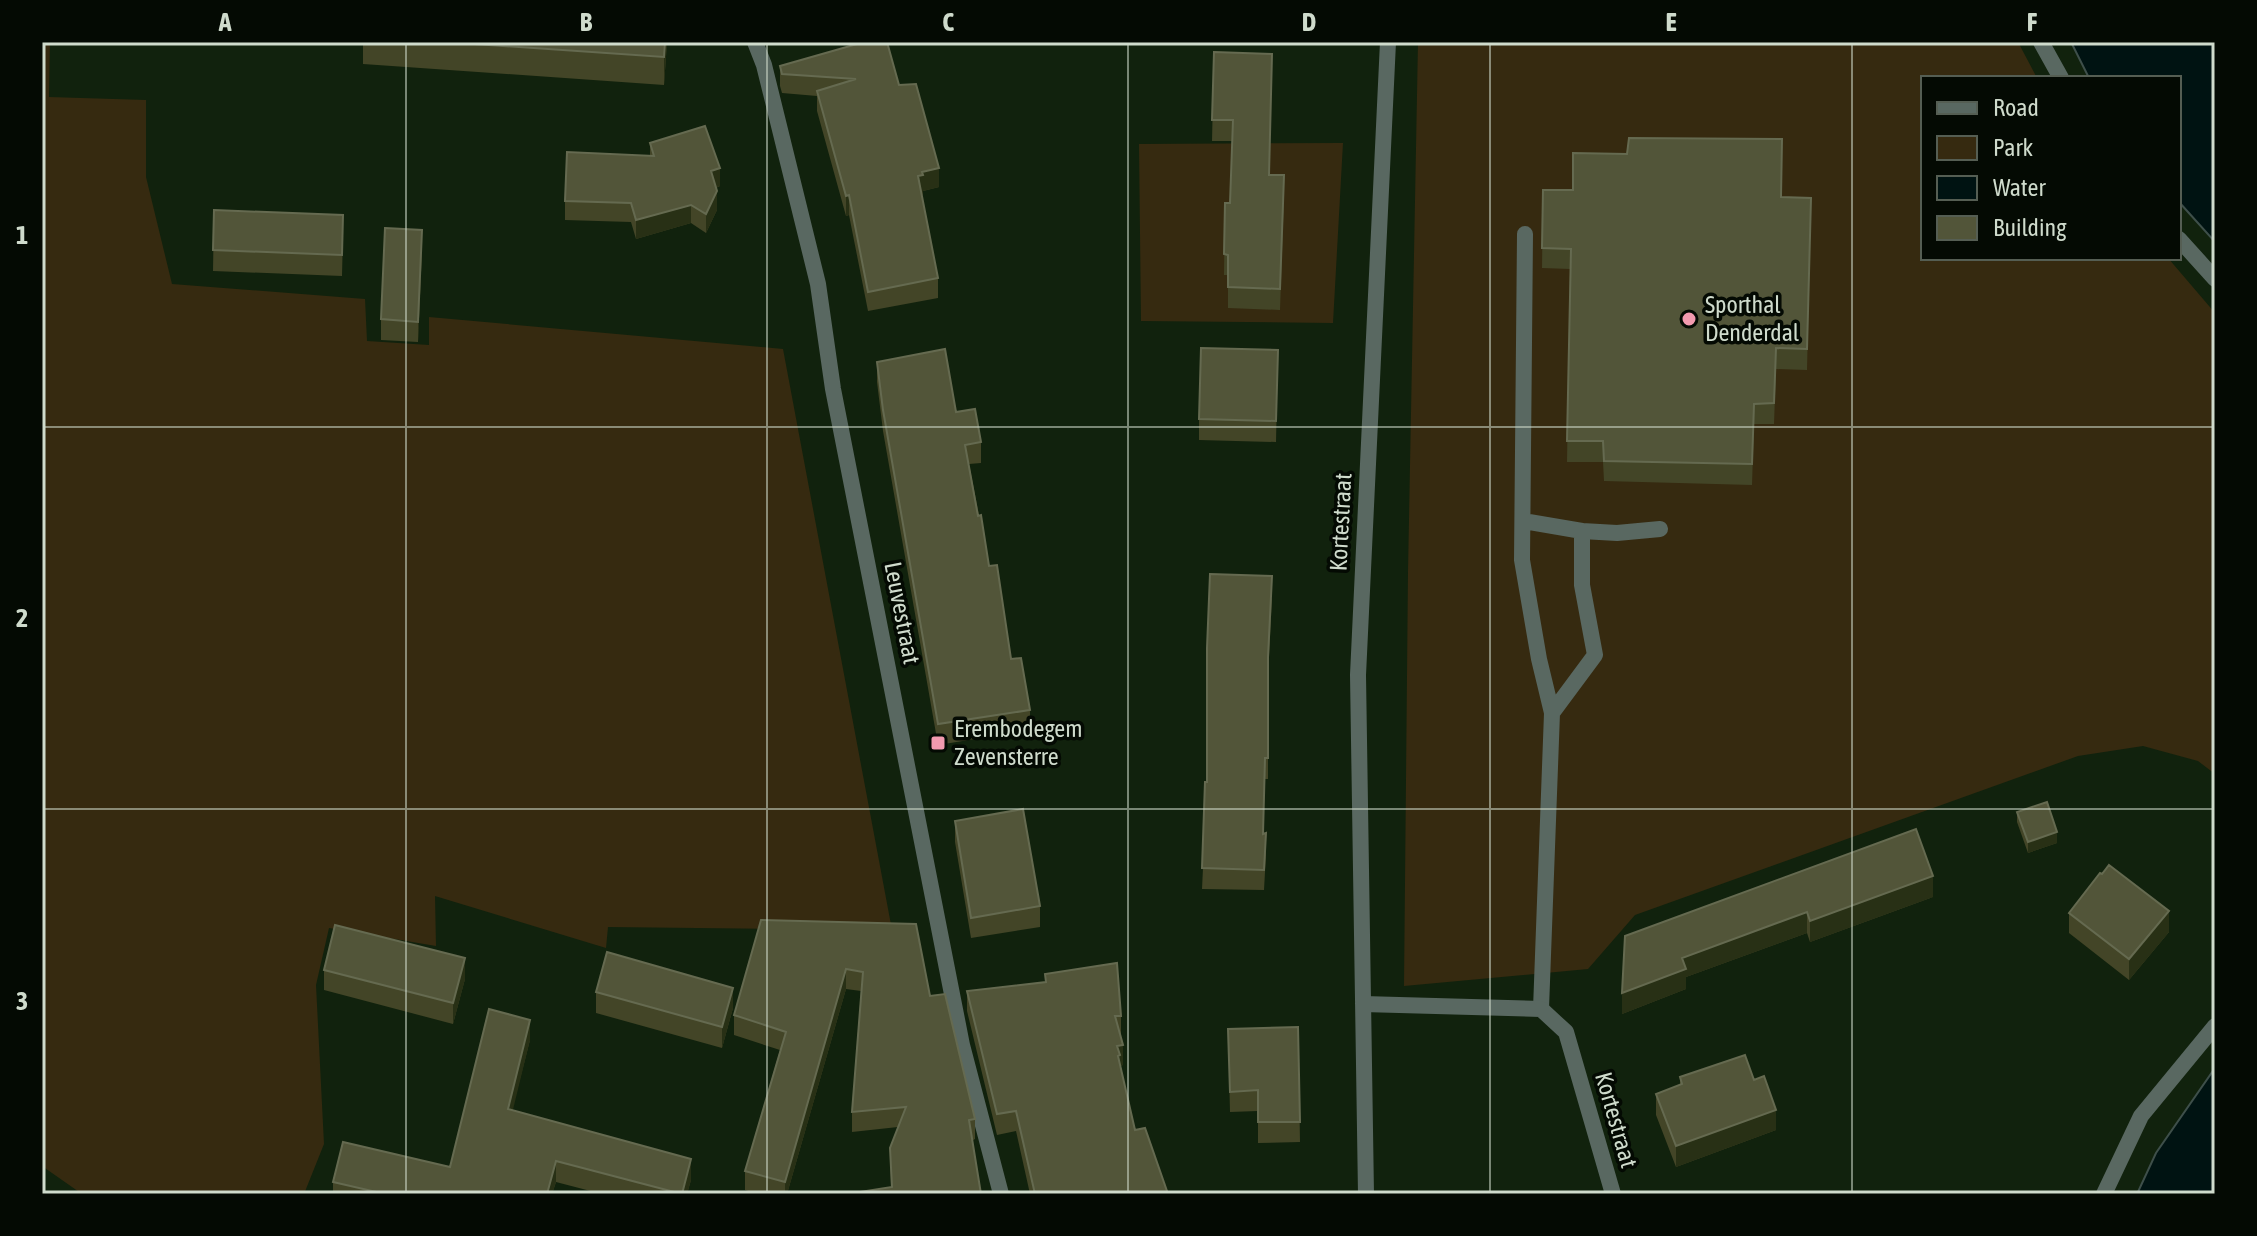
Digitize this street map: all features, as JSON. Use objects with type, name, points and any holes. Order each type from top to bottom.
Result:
[{"type":"street","name":"Leuvestraat","points":[[755,42],[764,65],[818,284],[833,389],[962,1045],[1001,1194]]},
{"type":"street","name":"Kortestraat","points":[[1366,1194],[1358,664],[1388,42]]},
{"type":"street","points":[[2041,42],[2060,76]]},
{"type":"street","points":[[1363,1004],[1541,1009],[1552,713],[1522,560],[1525,234]]},
{"type":"street","points":[[2181,241],[2215,279]]},
{"type":"street","points":[[1523,521],[1582,531],[1617,533],[1660,529]]},
{"type":"street","points":[[1552,713],[1595,655],[1582,585],[1582,531]]},
{"type":"street","name":"Kortestraat","points":[[1541,1009],[1566,1032],[1613,1194]]},
{"type":"street","points":[[2104,1194],[2141,1116],[2215,1026]]},
{"type":"green space","points":[[42,42],[50,42],[49,97],[146,100],[146,177],[172,284],[365,299],[367,341],[429,345],[429,317],[783,349],[892,930],[608,927],[606,948],[435,896],[436,946],[329,928],[316,985],[324,1144],[304,1194],[82,1194],[42,1166]]},
{"type":"green space","points":[[1418,42],[2018,42],[2036,76],[1921,76],[1921,260],[2170,260],[2215,313],[2215,774],[2198,761],[2143,746],[2078,756],[1635,915],[1588,969],[1404,986]]},
{"type":"green space","points":[[1343,143],[1333,323],[1141,321],[1139,144]]},
{"type":"water","points":[[2071,42],[2215,42],[2215,242],[2181,204],[2181,76],[2088,76]]},
{"type":"water","points":[[2215,1068],[2215,1194],[2137,1194],[2156,1153]]},
{"type":"building","points":[[446,42],[665,42],[664,57]]},
{"type":"building","points":[[864,42],[887,42],[899,85],[916,84],[939,168],[918,176],[938,278],[868,292],[849,195],[846,196],[817,91],[856,79],[782,74],[780,66]]},
{"type":"building","points":[[1214,52],[1272,54],[1269,175],[1284,175],[1280,289],[1228,287],[1228,255],[1224,254],[1225,203],[1230,203],[1233,120],[1212,120]]},
{"type":"building","points":[[705,126],[720,168],[711,171],[717,191],[706,214],[691,205],[636,220],[631,203],[565,201],[567,152],[654,156],[650,143]]},
{"type":"building","name":"Sporthal Denderdal","points":[[1629,138],[1782,139],[1781,197],[1811,198],[1807,349],[1776,348],[1774,403],[1754,404],[1752,464],[1604,461],[1603,441],[1567,441],[1571,249],[1542,248],[1543,190],[1573,190],[1573,153],[1627,154]]},
{"type":"building","points":[[214,210],[343,215],[342,255],[213,250]]},
{"type":"building","points":[[385,228],[422,230],[418,322],[381,319]]},
{"type":"building","points":[[1201,348],[1278,350],[1276,421],[1199,419]]},
{"type":"building","points":[[945,349],[956,412],[975,409],[981,442],[965,445],[989,566],[997,565],[1011,659],[1021,658],[1030,710],[938,724],[877,362]]},
{"type":"building","points":[[1210,574],[1272,576],[1264,870],[1202,868],[1207,782]]},
{"type":"building","points":[[2047,802],[2057,832],[2028,842],[2017,812]]},
{"type":"building","points":[[1023,809],[1040,906],[971,918],[955,821]]},
{"type":"building","points":[[1916,829],[1933,876],[1810,921],[1807,912],[1682,958],[1686,969],[1622,993],[1625,936]]},
{"type":"building","points":[[2109,865],[2169,911],[2129,959],[2069,913]]},
{"type":"building","points":[[761,920],[916,924],[930,996],[945,994],[975,1119],[969,1120],[981,1194],[847,1194],[892,1187],[890,1148],[906,1107],[852,1112],[863,972],[846,969],[785,1182],[745,1171],[786,1032],[734,1015]]},
{"type":"building","points":[[335,925],[465,958],[453,1003],[324,970]]},
{"type":"building","points":[[607,952],[733,988],[722,1027],[596,992]]},
{"type":"building","points":[[1117,963],[1121,1016],[1115,1016],[1123,1045],[1117,1046],[1118,1056],[1135,1130],[1145,1128],[1168,1194],[1035,1194],[1016,1111],[997,1114],[967,991],[1046,982],[1045,974]]},
{"type":"building","points":[[489,1009],[530,1020],[508,1109],[691,1159],[682,1194],[556,1161],[547,1194],[385,1194],[333,1182],[343,1142],[450,1167]]},
{"type":"building","points":[[1298,1027],[1300,1122],[1258,1122],[1258,1090],[1230,1092],[1228,1029]]},
{"type":"building","points":[[1745,1055],[1754,1080],[1764,1076],[1776,1110],[1676,1146],[1656,1094],[1682,1084],[1680,1077]]},
{"type":"place","name":"Sporthal Denderdal","points":[[1689,319]]},
{"type":"place","name":"Erembodegem Zevensterre","points":[[938,743]]}]
